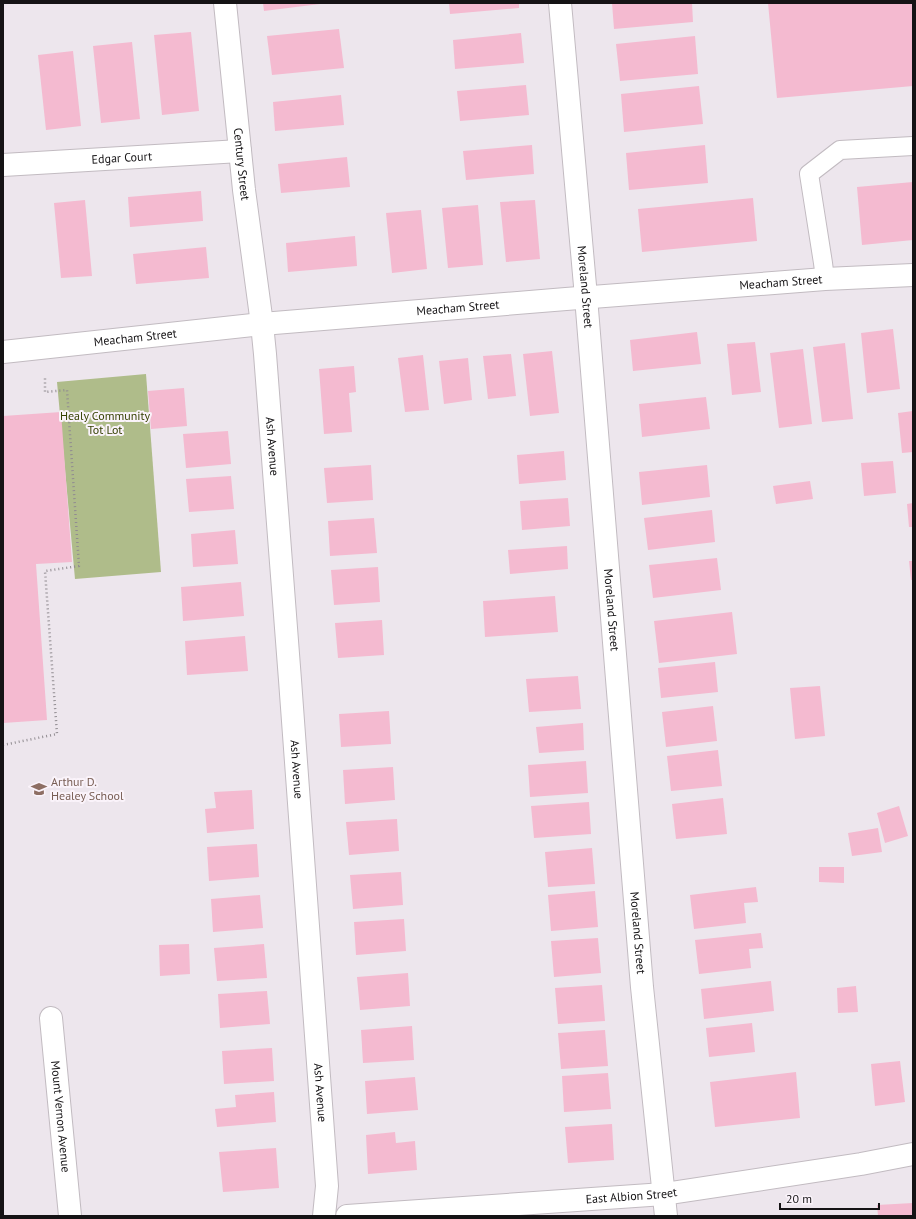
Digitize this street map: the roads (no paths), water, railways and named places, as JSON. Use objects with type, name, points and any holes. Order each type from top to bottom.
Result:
[{"type":"street","name":"Century Street","points":[[225,3],[240,150],[262,324]]},
{"type":"street","name":"Moreland Street","points":[[560,3],[586,297],[642,979],[666,1216]]},
{"type":"street","name":"Edgar Court","points":[[3,165],[240,150]]},
{"type":"street","name":"Meacham Street","points":[[3,347],[586,297],[913,275]]},
{"type":"street","name":"Ash Avenue","points":[[262,324],[292,704],[326,1178],[324,1216]]},
{"type":"street","name":"Mount Vernon Avenue","points":[[51,1018],[70,1216]]},
{"type":"street","name":"East Albion Street","points":[[347,1216],[664,1194],[861,1164],[913,1154]]},
{"type":"lane","points":[[825,280],[809,174],[840,150],[913,146]]},
{"type":"place","name":"Arthur D. Healey School","points":[[39,789]]},
{"type":"park label","name":"Healy Community Tot Lot","points":[[105,423]]}]
